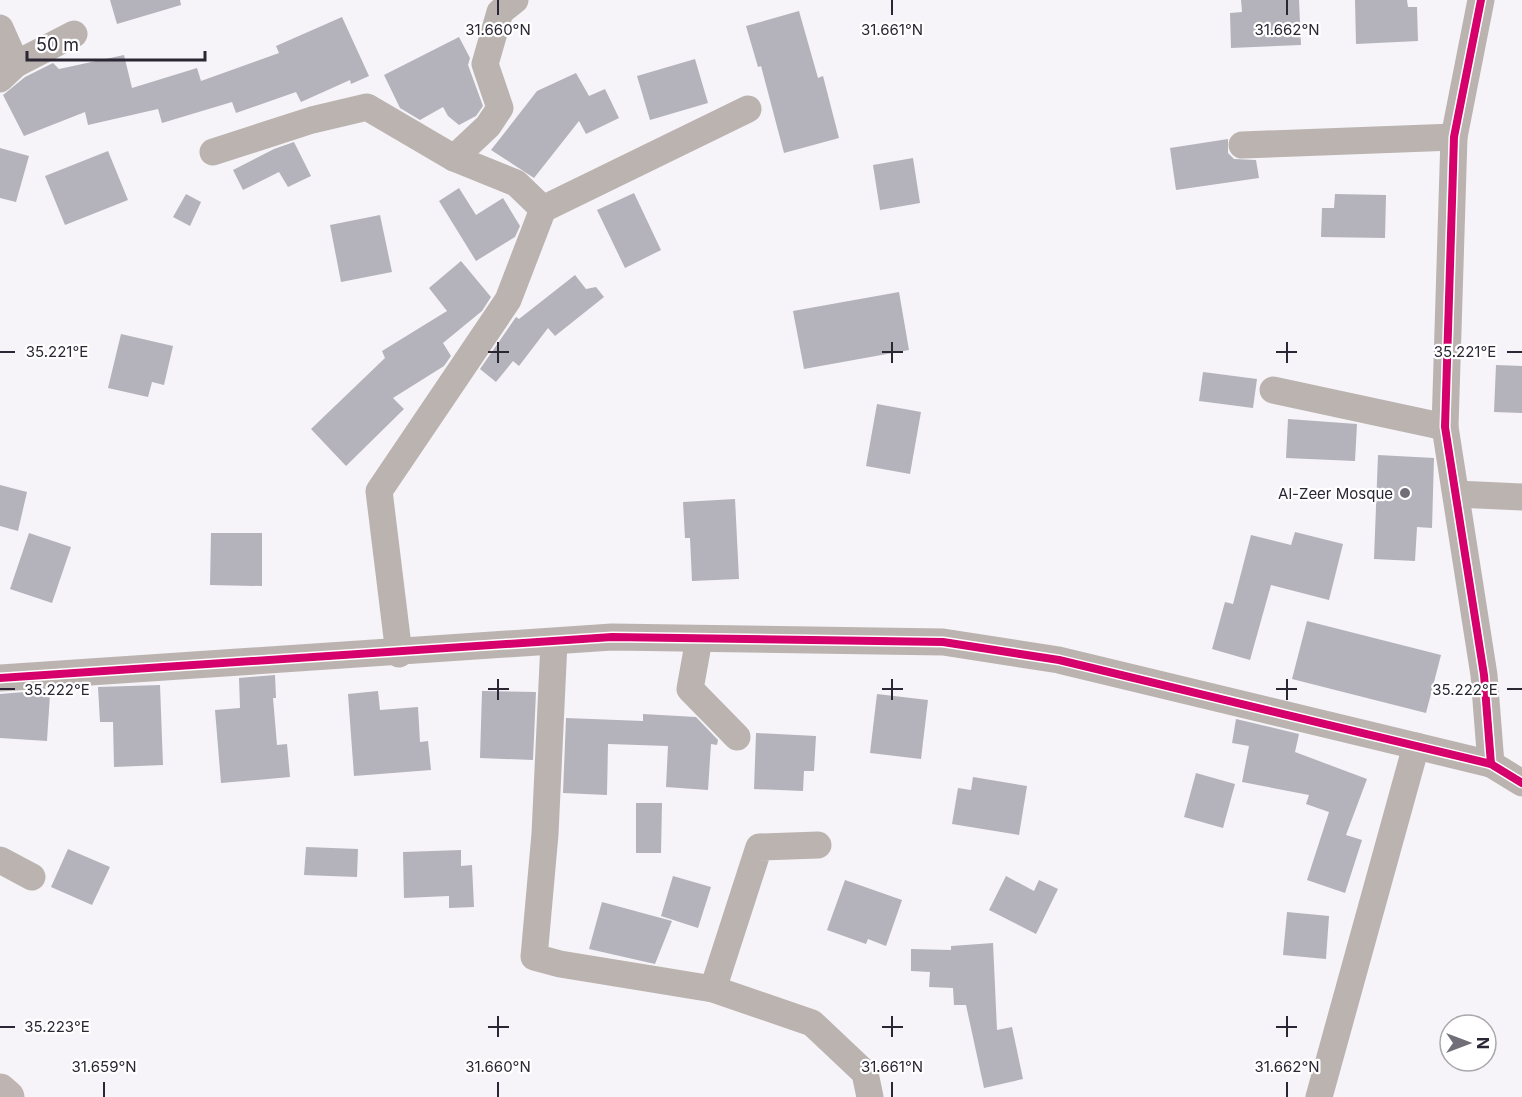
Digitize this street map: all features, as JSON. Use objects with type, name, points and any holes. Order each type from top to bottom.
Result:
[{"type":"main road","points":[[0,1090],[8,1097]]},
{"type":"street","points":[[454,158],[488,126],[500,108],[485,64],[500,12],[515,0]]},
{"type":"street","points":[[1481,0],[1455,137],[1445,427],[1484,675],[1491,764]]},
{"type":"street","points":[[0,28],[8,71],[74,34]]},
{"type":"street","points":[[213,152],[312,120],[367,107],[454,158],[516,183],[543,209]]},
{"type":"street","points":[[399,654],[379,491],[508,300],[543,209],[748,109]]},
{"type":"street","points":[[1242,145],[1455,137]]},
{"type":"street","points":[[1274,390],[1445,427]]},
{"type":"street","points":[[1456,494],[1522,497]]},
{"type":"street","points":[[0,678],[399,654],[612,638],[942,642],[1059,660],[1491,764],[1522,783]]},
{"type":"street","points":[[699,639],[690,689],[737,737]]},
{"type":"street","points":[[554,642],[545,834],[534,957],[560,964],[713,989],[812,1023],[865,1073],[870,1097]]},
{"type":"street","points":[[1319,1097],[1416,746]]},
{"type":"street","points":[[713,989],[759,847],[818,845]]},
{"type":"street","points":[[0,860],[32,877]]},
{"type":"building","points":[[110,0],[180,0],[181,5],[117,24]]},
{"type":"building","points":[[1241,0],[1299,0],[1301,45],[1231,48],[1230,13],[1242,12]]},
{"type":"building","points":[[1355,0],[1407,0],[1408,7],[1417,7],[1418,41],[1356,44]]},
{"type":"building","points":[[799,11],[818,78],[823,76],[839,138],[784,153],[761,66],[758,67],[746,26]]},
{"type":"building","points":[[342,17],[369,76],[351,84],[350,80],[301,102],[296,92],[236,113],[232,102],[162,123],[158,109],[88,125],[85,112],[24,136],[3,95],[25,77],[53,63],[59,69],[124,55],[132,88],[197,68],[201,81],[279,53],[276,46]]},
{"type":"building","points":[[459,37],[470,58],[468,65],[483,106],[476,116],[459,125],[448,116],[443,107],[420,120],[400,108],[384,75]]},
{"type":"building","points":[[695,59],[708,103],[650,120],[637,76]]},
{"type":"building","points":[[576,73],[589,96],[605,89],[619,118],[586,134],[579,121],[534,178],[491,150],[537,91]]},
{"type":"building","points":[[1228,139],[1228,153],[1234,159],[1256,160],[1259,178],[1176,190],[1170,148]]},
{"type":"building","points":[[294,142],[311,176],[288,187],[279,172],[243,190],[233,170],[274,149]]},
{"type":"building","points":[[0,148],[29,156],[16,202],[0,198]]},
{"type":"building","points":[[108,151],[128,200],[65,225],[45,176]]},
{"type":"building","points":[[913,158],[920,203],[880,210],[873,165]]},
{"type":"building","points":[[459,188],[476,215],[503,198],[520,226],[515,237],[476,261],[439,201]]},
{"type":"building","points":[[634,193],[661,250],[625,268],[597,210]]},
{"type":"building","points":[[186,194],[201,202],[190,226],[173,217]]},
{"type":"building","points":[[1335,194],[1386,195],[1385,238],[1321,237],[1322,208],[1334,208]]},
{"type":"building","points":[[380,215],[392,272],[341,282],[330,225]]},
{"type":"building","points":[[461,261],[491,297],[482,311],[443,343],[451,356],[444,366],[393,398],[404,409],[346,466],[311,429],[385,358],[382,351],[447,311],[429,288]]},
{"type":"building","points":[[575,275],[586,289],[596,287],[604,297],[555,336],[548,328],[519,366],[513,361],[496,382],[480,369],[516,317],[519,319]]},
{"type":"building","points":[[899,292],[909,350],[804,369],[793,311]]},
{"type":"building","points":[[121,334],[173,346],[164,385],[152,382],[148,397],[108,388]]},
{"type":"building","points":[[1496,365],[1522,366],[1522,413],[1494,412]]},
{"type":"building","points":[[1203,372],[1257,379],[1253,408],[1199,401]]},
{"type":"building","points":[[877,404],[921,412],[910,474],[866,466]]},
{"type":"building","points":[[1288,419],[1357,424],[1355,461],[1286,458]]},
{"type":"building","name":"Al-Zeer Mosque","points":[[1378,455],[1434,458],[1432,528],[1417,527],[1415,561],[1374,559]]},
{"type":"building","points":[[0,485],[27,492],[18,531],[0,526]]},
{"type":"building","points":[[735,499],[739,579],[692,581],[690,538],[685,538],[683,502]]},
{"type":"building","points":[[1295,532],[1343,544],[1329,600],[1271,585],[1250,660],[1212,649],[1225,602],[1233,604],[1251,535],[1291,545]]},
{"type":"building","points":[[29,533],[71,547],[52,603],[10,589]]},
{"type":"building","points":[[211,533],[262,533],[262,586],[210,585]]},
{"type":"building","points":[[1307,621],[1441,655],[1426,713],[1292,679]]},
{"type":"building","points":[[275,675],[276,698],[273,698],[277,745],[287,744],[290,777],[221,783],[215,710],[240,708],[239,678]]},
{"type":"building","points":[[160,685],[163,765],[114,767],[113,722],[100,722],[98,687]]},
{"type":"building","points":[[378,691],[380,710],[418,707],[420,742],[428,741],[431,770],[354,776],[348,694]]},
{"type":"building","points":[[482,691],[536,692],[533,760],[480,758]]},
{"type":"building","points":[[25,692],[50,694],[47,741],[0,738],[0,694]]},
{"type":"building","points":[[877,694],[928,700],[921,759],[870,753]]},
{"type":"building","points":[[643,714],[696,717],[718,740],[717,745],[711,744],[708,790],[666,787],[668,746],[608,744],[607,795],[563,793],[566,718],[643,721]]},
{"type":"building","points":[[1236,719],[1299,734],[1295,752],[1367,779],[1346,835],[1362,840],[1345,893],[1307,880],[1329,812],[1306,804],[1309,795],[1242,782],[1249,746],[1232,743]]},
{"type":"building","points":[[756,733],[816,736],[814,771],[804,771],[803,791],[754,789]]},
{"type":"building","points":[[1196,773],[1235,784],[1223,828],[1184,817]]},
{"type":"building","points":[[973,777],[1027,786],[1019,835],[952,824],[958,788],[971,790]]},
{"type":"building","points":[[636,803],[662,803],[661,853],[636,853]]},
{"type":"building","points":[[306,847],[358,849],[357,877],[304,875]]},
{"type":"building","points":[[68,849],[110,867],[92,905],[51,887]]},
{"type":"building","points":[[461,850],[461,866],[472,865],[474,907],[449,908],[449,896],[404,898],[403,852]]},
{"type":"building","points":[[673,876],[711,887],[698,928],[661,916]]},
{"type":"building","points":[[1006,876],[1034,891],[1039,880],[1058,889],[1036,934],[989,910]]},
{"type":"building","points":[[845,880],[902,900],[886,946],[868,939],[866,944],[827,930]]},
{"type":"building","points":[[602,902],[672,921],[655,964],[589,949]]},
{"type":"building","points":[[1287,912],[1329,916],[1326,959],[1283,955]]},
{"type":"building","points":[[993,943],[997,1030],[1012,1027],[1023,1079],[984,1088],[966,1005],[954,1005],[953,988],[929,987],[930,972],[911,971],[911,949],[951,950],[951,946]]},
{"type":"cycle path","points":[[1481,0],[1454,137],[1445,427],[1484,675],[1491,764]]},
{"type":"cycle path","points":[[0,678],[612,637],[943,642],[1059,660],[1491,764],[1522,783]]},
{"type":"place","name":"Al-Zeer Mosque","points":[[1405,493]]}]
